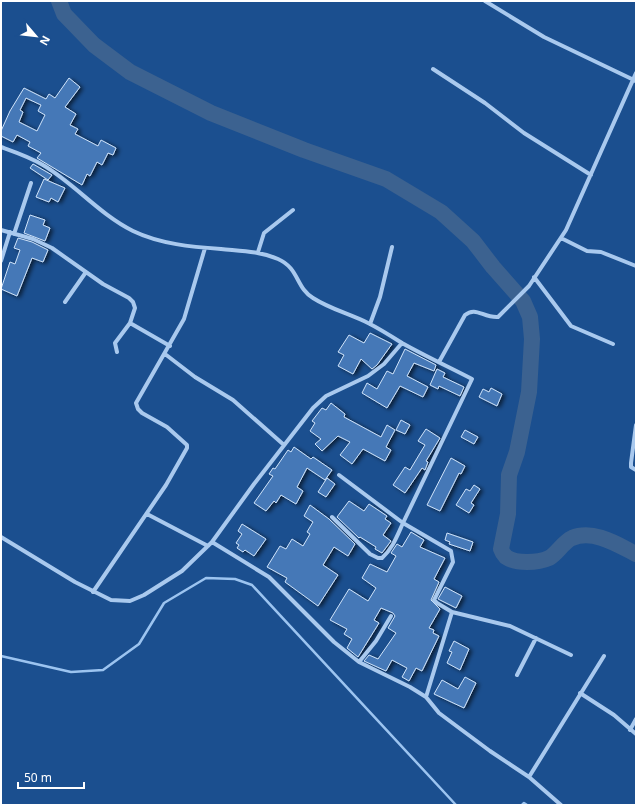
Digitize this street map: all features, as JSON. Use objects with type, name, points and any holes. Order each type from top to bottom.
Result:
[{"type":"street","points":[[484,1],[544,37],[634,80]]},
{"type":"street","points":[[433,69],[485,103],[524,134],[591,175]]},
{"type":"street","points":[[438,362],[465,315],[474,311],[486,316],[498,317],[529,286],[561,238],[591,175],[636,73]]},
{"type":"street","points":[[1,147],[29,157],[43,165],[96,207],[133,231],[165,242],[205,248],[258,252],[279,260],[294,270],[303,289],[311,297],[322,304],[370,324],[402,343],[472,379],[393,545],[382,558],[378,558],[370,554],[332,517]]},
{"type":"street","points":[[1,262],[32,183]]},
{"type":"street","points":[[258,252],[264,233],[292,210]]},
{"type":"street","points":[[1,230],[33,239],[52,248],[133,302],[135,310],[130,323],[115,343],[117,352]]},
{"type":"street","points":[[561,238],[587,251],[601,252],[636,266]]},
{"type":"street","points":[[370,324],[380,297],[392,247]]},
{"type":"street","points":[[93,592],[166,485],[187,448],[187,445],[176,434],[142,412],[136,405],[149,378],[170,346],[189,307],[205,248]]},
{"type":"street","points":[[65,302],[86,272]]},
{"type":"street","points":[[534,277],[571,326],[613,344]]},
{"type":"street","points":[[130,323],[170,346]]},
{"type":"street","points":[[1,537],[93,592],[118,602],[136,599],[162,585],[182,571],[212,542],[284,444],[313,408],[326,396],[368,376],[384,364],[402,343]]},
{"type":"street","points":[[165,354],[195,377],[233,400],[284,444]]},
{"type":"street","points":[[636,425],[631,467],[636,470]]},
{"type":"street","points":[[339,475],[403,522],[451,551],[453,562],[434,600],[437,604],[452,612],[510,626],[571,655]]},
{"type":"street","points":[[147,514],[208,546]]},
{"type":"street","points":[[212,542],[269,577],[334,642],[359,662],[410,687],[426,697],[439,713],[490,751],[529,777],[560,805]]},
{"type":"street","points":[[426,697],[452,612]]},
{"type":"street","points":[[359,662],[376,641],[391,616]]},
{"type":"street","points":[[517,675],[536,638]]},
{"type":"street","points":[[529,777],[604,656]]},
{"type":"street","points":[[580,693],[614,715],[636,734]]},
{"type":"street","points":[[630,730],[636,719]]},
{"type":"building","points":[[69,78],[80,87],[65,107],[76,114],[70,125],[78,129],[75,134],[98,146],[101,140],[116,148],[113,155],[108,153],[102,165],[97,162],[90,176],[87,174],[82,185],[37,158],[41,153],[28,146],[30,142],[17,135],[13,142],[1,136],[1,131],[10,111],[24,88],[46,99],[49,94],[55,98]],"holes":[[[26,98],[41,105],[38,111],[45,115],[37,131],[19,122],[23,112],[20,110]]]},
{"type":"building","points":[[33,164],[52,175],[48,180],[30,168]]},
{"type":"building","points":[[44,179],[65,188],[58,202],[51,198],[49,202],[36,197]]},
{"type":"building","points":[[30,215],[45,220],[43,225],[50,228],[45,241],[24,233]]},
{"type":"building","points":[[18,238],[32,242],[48,250],[43,262],[32,258],[17,296],[1,289],[10,262],[15,264],[20,250],[14,248]]},
{"type":"building","points":[[370,333],[392,344],[377,365],[372,369],[361,359],[353,374],[338,366],[344,355],[338,352],[349,335],[364,343]]},
{"type":"building","points":[[405,349],[436,365],[434,371],[414,363],[407,376],[428,387],[423,397],[400,386],[387,408],[362,393],[367,383],[377,389],[387,371],[393,374]]},
{"type":"building","points":[[437,369],[445,373],[443,377],[464,387],[460,396],[439,386],[438,389],[430,385]]},
{"type":"building","points":[[491,388],[502,394],[497,406],[479,397],[483,389],[489,392]]},
{"type":"building","points":[[331,403],[345,414],[344,417],[381,437],[387,425],[395,430],[386,447],[391,450],[385,461],[363,449],[352,464],[340,455],[350,442],[338,436],[322,451],[315,444],[321,439],[310,431],[315,423],[312,421],[322,408],[326,410]]},
{"type":"building","points":[[401,420],[410,425],[405,434],[396,430]]},
{"type":"building","points":[[426,429],[440,438],[426,461],[428,462],[425,470],[422,468],[405,493],[393,485],[405,467],[410,470],[425,445],[418,441]]},
{"type":"building","points":[[465,430],[478,437],[474,444],[461,437]]},
{"type":"building","points":[[294,447],[311,459],[313,457],[332,470],[325,480],[307,468],[297,487],[303,491],[296,504],[281,495],[276,503],[274,501],[266,511],[254,503],[273,476],[269,474],[273,468],[275,469],[288,450],[291,452]]},
{"type":"building","points":[[451,458],[465,466],[461,474],[459,473],[440,511],[427,505]]},
{"type":"building","points":[[327,478],[335,484],[326,497],[318,492]]},
{"type":"building","points":[[474,485],[480,489],[471,503],[474,505],[469,513],[456,505],[466,489],[470,491]]},
{"type":"building","points":[[349,501],[364,511],[369,504],[387,516],[385,519],[391,523],[383,535],[391,541],[382,553],[375,549],[376,547],[360,537],[359,538],[337,517]]},
{"type":"building","points":[[310,505],[329,519],[355,544],[348,556],[334,547],[323,565],[338,575],[318,606],[285,582],[287,578],[267,567],[280,546],[286,549],[292,539],[303,546],[310,534],[307,532],[313,522],[304,516]]},
{"type":"building","points":[[242,524],[266,539],[254,556],[245,550],[243,552],[237,548],[239,545],[236,543],[242,534],[238,531]]},
{"type":"building","points":[[411,532],[424,540],[420,547],[445,558],[434,579],[439,582],[431,600],[440,609],[429,628],[434,630],[433,633],[439,636],[422,671],[416,668],[409,681],[402,677],[407,668],[392,660],[386,671],[364,661],[369,655],[378,659],[396,633],[388,628],[395,616],[393,613],[381,608],[374,620],[379,623],[358,657],[347,648],[352,639],[344,634],[347,629],[330,620],[349,589],[368,601],[376,588],[362,578],[370,564],[387,572],[396,556],[391,553],[397,544],[402,547]]},
{"type":"building","points":[[447,533],[473,542],[470,551],[449,544],[450,542],[445,540]]},
{"type":"building","points":[[445,587],[462,596],[456,608],[438,599]]},
{"type":"building","points":[[454,641],[469,649],[460,670],[447,663],[452,652],[449,651]]},
{"type":"building","points":[[465,677],[476,683],[464,708],[434,694],[442,680],[458,689]]},
{"type":"waterway","points":[[59,1],[64,14],[94,45],[130,72],[211,113],[304,150],[386,179],[441,212],[473,241],[493,267],[523,301],[530,317],[532,339],[529,392],[517,452],[509,475],[508,514],[501,549],[502,551],[506,557],[515,561],[539,561],[552,556],[572,538],[589,535],[606,539],[636,554]]},
{"type":"waterway","points":[[1,656],[71,672],[103,670],[139,644],[164,603],[206,578],[235,579],[252,585],[456,805]]},
{"type":"waterway","points":[[522,805],[524,803],[527,805]]}]
